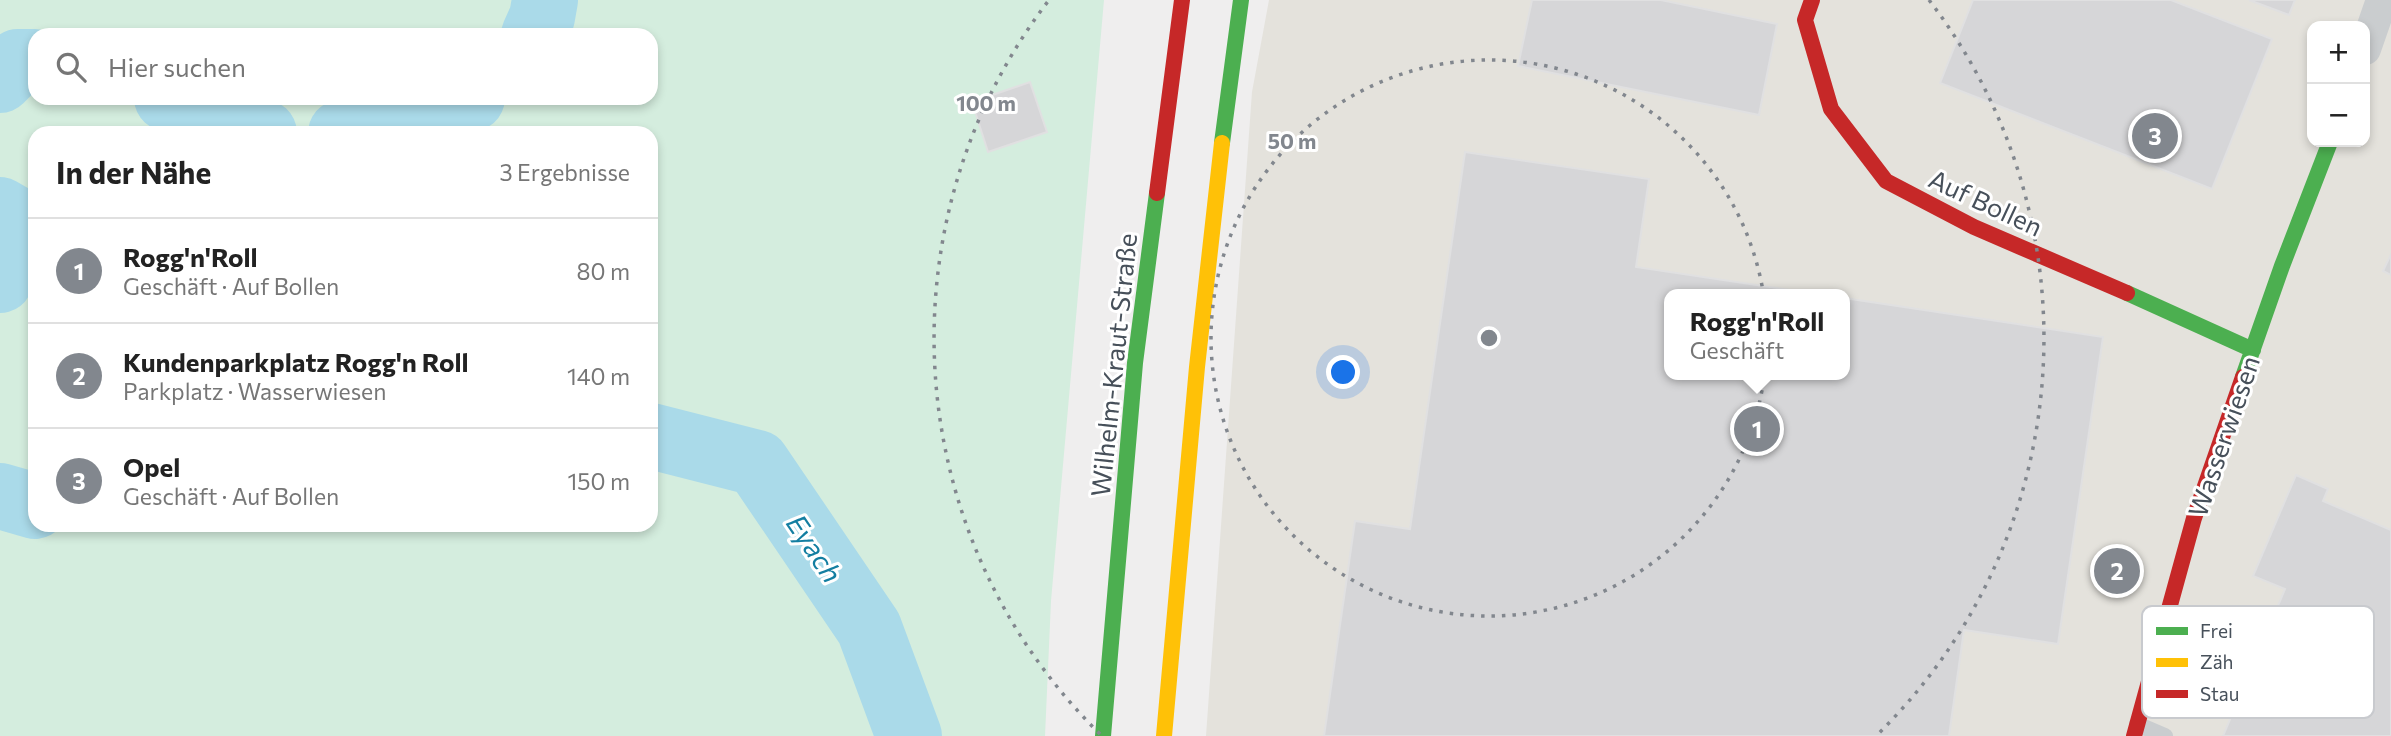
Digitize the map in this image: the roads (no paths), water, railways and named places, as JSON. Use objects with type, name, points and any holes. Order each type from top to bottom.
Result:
[{"type":"main road","name":"Wilhelm-Kraut-Straße","points":[[1103,736],[1135,363],[1182,0]]},
{"type":"main road","points":[[1164,736],[1197,358],[1219,157],[1241,0]]},
{"type":"main road","name":"Auf Bollen","points":[[1812,0],[1805,20],[1831,109],[1886,181],[1974,227],[2253,350]]},
{"type":"main road","name":"Wasserwiesen","points":[[2169,606],[2194,517],[2282,265],[2328,147]]},
{"type":"main road","name":"Wasserwiesen","points":[[2135,730],[2142,705]]},
{"type":"street","points":[[2370,35],[2382,0]]},
{"type":"lane","points":[[2135,730],[2165,736]]},
{"type":"waterway","name":"Eyach","points":[[537,28],[545,0]]},
{"type":"waterway","name":"Eyach","points":[[0,80],[18,62],[28,62]]},
{"type":"waterway","name":"Eyach","points":[[186,105],[245,126]]},
{"type":"waterway","name":"Eyach","points":[[367,126],[389,120],[438,118],[460,105]]},
{"type":"waterway","name":"Eyach","points":[[0,210],[19,221],[9,264],[0,280]]},
{"type":"waterway","name":"Eyach","points":[[658,438],[757,463],[869,628],[909,736]]},
{"type":"waterway","name":"Eyach","points":[[0,496],[28,504]]},
{"type":"place","name":"Opel","points":[[2155,136]]},
{"type":"place","name":"Rogg'n'Roll","points":[[1757,429]]},
{"type":"place","name":"Kundenparkplatz Rogg'n Roll","points":[[2117,571]]}]
